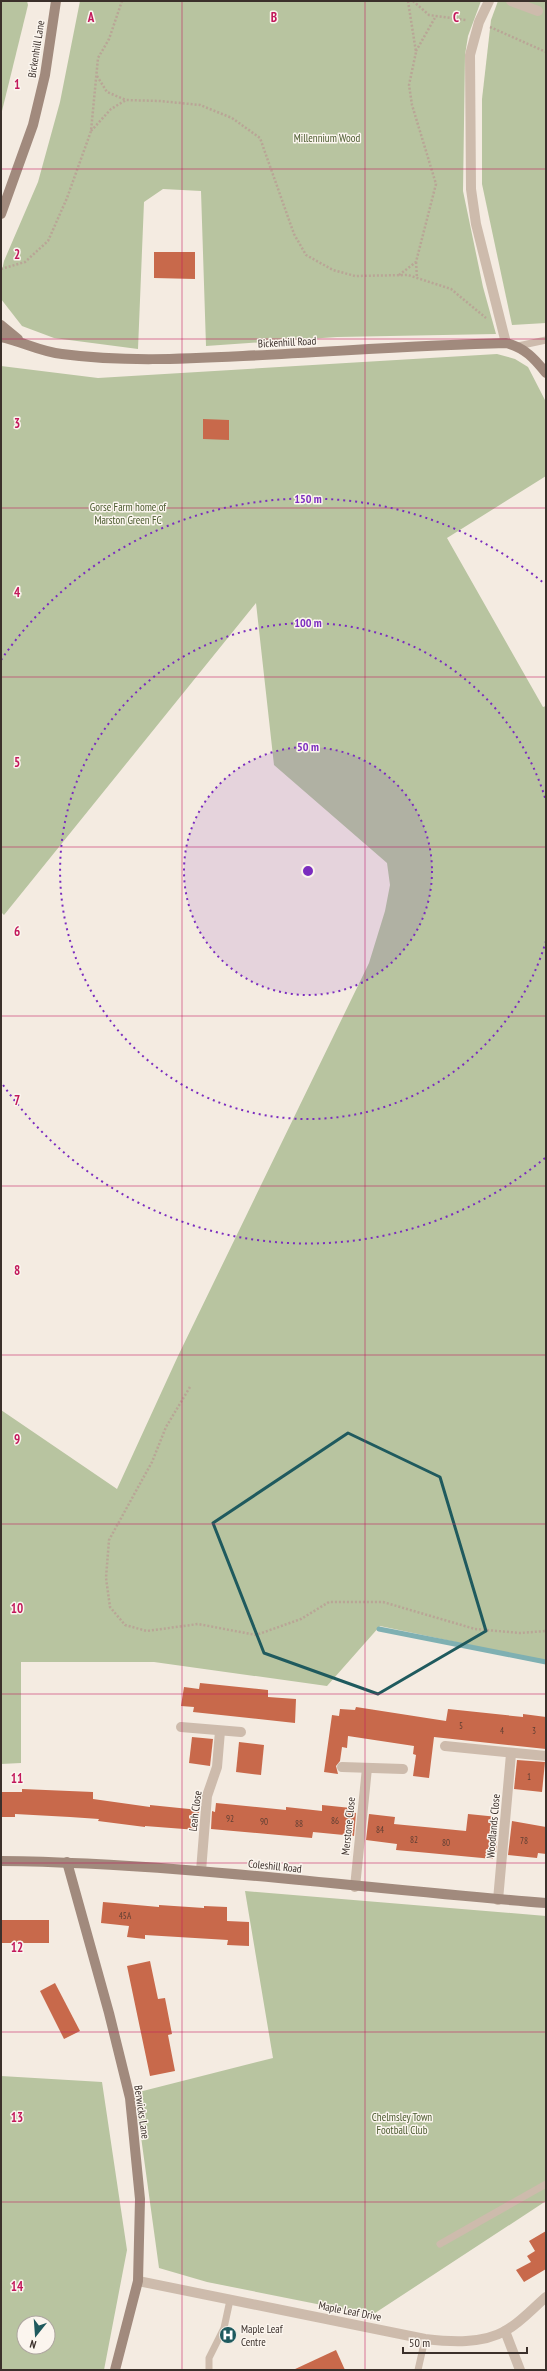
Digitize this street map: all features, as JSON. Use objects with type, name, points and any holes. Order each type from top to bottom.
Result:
[{"type":"street","name":"Bickenhill Lane","points":[[1,214],[33,125],[45,75],[56,1]]},
{"type":"street","points":[[489,1],[479,22],[470,55],[471,189],[476,224],[506,343]]},
{"type":"street","points":[[511,1],[538,11]]},
{"type":"street","name":"Bickenhill Road","points":[[1,325],[20,341]]},
{"type":"street","name":"Bickenhill Road","points":[[1,337],[20,341],[60,354],[110,359],[198,358],[370,350],[421,345],[506,343],[518,346],[531,355],[546,373]]},
{"type":"street","points":[[181,1727],[241,1732]]},
{"type":"street","name":"Leah Close","points":[[201,1871],[207,1796],[217,1767],[220,1731]]},
{"type":"street","points":[[445,1746],[511,1754],[546,1756]]},
{"type":"street","name":"Woodlands Close","points":[[498,1900],[511,1754]]},
{"type":"street","points":[[342,1767],[403,1769]]},
{"type":"street","name":"Merstone Close","points":[[355,1887],[367,1768]]},
{"type":"street","name":"Coleshill Road","points":[[1,1861],[67,1862],[201,1871],[355,1887],[546,1903]]},
{"type":"street","name":"Berwicks Lane","points":[[67,1862],[109,2013],[130,2098],[140,2199],[138,2282],[115,2370]]},
{"type":"street","name":"Maple Leaf Drive","points":[[138,2282],[425,2339],[446,2341],[482,2340],[505,2331],[546,2297]]},
{"type":"street","points":[[505,2331],[520,2370]]},
{"type":"lane","points":[[518,346],[546,340]]},
{"type":"lane","points":[[440,2244],[546,2184]]},
{"type":"lane","points":[[209,2370],[209,2358],[224,2328],[230,2300]]},
{"type":"lane","points":[[418,2370],[425,2339]]},
{"type":"path","points":[[1,269],[25,262],[48,241],[67,198],[91,131],[98,58],[109,39],[122,1]]},
{"type":"path","points":[[408,1],[416,52]]},
{"type":"path","points":[[413,1],[429,15],[479,22],[546,52]]},
{"type":"path","points":[[417,278],[416,262],[436,184],[412,105],[409,85],[416,52],[436,16]]},
{"type":"path","points":[[97,75],[107,92],[126,100],[160,101],[200,105],[232,118],[260,138],[294,234],[306,255],[333,270],[355,276],[398,275],[417,278],[451,289],[488,320],[500,319]]},
{"type":"path","points":[[91,131],[111,109],[126,100]]},
{"type":"path","points":[[398,275],[416,262]]},
{"type":"path","points":[[190,1387],[166,1427],[152,1462],[109,1540],[106,1578],[110,1607],[126,1625],[147,1631],[198,1624],[256,1635],[302,1619],[329,1602],[383,1602],[404,1610],[475,1629],[520,1633],[546,1631]]},
{"type":"highlighted area","points":[[348,1433],[440,1477],[486,1631],[378,1694],[264,1653],[213,1523]]},
{"type":"green space","points":[[1,1],[27,1],[28,5],[1,115]]},
{"type":"green space","name":"Millennium Wood","points":[[80,1],[481,1],[468,36],[465,55],[463,191],[483,287],[496,334],[337,337],[206,346],[201,191],[163,189],[144,202],[138,349],[54,338],[22,326],[1,299],[1,275],[4,261],[38,182],[60,102]]},
{"type":"green space","points":[[498,1],[546,1],[546,323],[512,325],[482,184],[482,99],[491,20]]},
{"type":"green space","name":"Gorse Farm home of Marston Green FC","points":[[497,354],[515,359],[528,367],[546,402],[546,476],[447,538],[543,707],[546,706],[546,1661],[380,1626],[327,1686],[154,1662],[21,1662],[21,1763],[1,1764],[1,1410],[117,1489],[178,1356],[369,963],[385,911],[390,885],[387,863],[274,765],[256,603],[4,915],[1,912],[1,366],[98,378]]},
{"type":"green space","name":"Chelmsley Town Football Club","points":[[245,1891],[546,1916],[546,2201],[372,2315],[207,2282],[159,2268],[135,2093],[273,2058]]},
{"type":"green space","points":[[1,2076],[102,2082],[127,2250],[104,2370],[1,2370]]},
{"type":"building","points":[[154,252],[195,252],[195,279],[154,278]]},
{"type":"building","points":[[203,419],[229,420],[229,440],[203,439]]},
{"type":"building","points":[[200,1683],[268,1690],[268,1697],[296,1699],[295,1723],[193,1712],[194,1707],[181,1706],[184,1687],[199,1689]]},
{"type":"building","points":[[356,1707],[446,1721],[448,1709],[523,1717],[523,1714],[546,1717],[546,1749],[434,1737],[429,1778],[413,1776],[416,1755],[413,1754],[414,1746],[348,1736],[347,1748],[342,1747],[340,1761],[336,1766],[338,1774],[324,1772],[332,1715],[339,1716],[340,1709],[355,1710]]},
{"type":"building","points":[[192,1737],[213,1739],[210,1766],[189,1763]]},
{"type":"building","points":[[239,1742],[264,1745],[261,1775],[236,1772]]},
{"type":"building","points":[[517,1760],[545,1762],[542,1792],[514,1789]]},
{"type":"building","points":[[22,1789],[93,1792],[93,1799],[150,1807],[150,1805],[199,1810],[198,1828],[197,1830],[145,1827],[98,1821],[99,1819],[70,1817],[15,1814],[15,1817],[1,1817],[1,1792],[22,1792]]},
{"type":"building","points":[[216,1803],[286,1810],[286,1807],[322,1811],[322,1805],[351,1808],[350,1812],[356,1813],[354,1836],[313,1832],[312,1838],[211,1829],[212,1811],[215,1812]]},
{"type":"building","points":[[369,1814],[395,1817],[394,1824],[466,1831],[468,1814],[498,1817],[496,1854],[493,1854],[493,1859],[396,1850],[397,1844],[366,1840]]},
{"type":"building","points":[[512,1821],[546,1827],[546,1854],[538,1853],[537,1858],[508,1855]]},
{"type":"building","points":[[103,1902],[159,1907],[159,1905],[204,1908],[204,1906],[227,1907],[227,1921],[249,1922],[249,1946],[227,1945],[228,1940],[145,1935],[145,1939],[127,1937],[129,1926],[101,1923]]},
{"type":"building","points":[[1,1920],[49,1920],[49,1943],[1,1943]]},
{"type":"building","points":[[150,1961],[158,1999],[165,1998],[172,2034],[168,2035],[175,2071],[150,2076],[127,1966]]},
{"type":"building","points":[[55,1983],[80,2031],[64,2039],[40,1991]]},
{"type":"building","points":[[546,2231],[546,2269],[524,2282],[516,2270],[531,2262],[527,2256],[535,2251],[529,2241]]},
{"type":"building","points":[[336,2350],[345,2370],[293,2370]]},
{"type":"waterway","points":[[379,1629],[546,1662]]},
{"type":"place","name":"Maple Leaf Centre","points":[[228,2335]]}]
